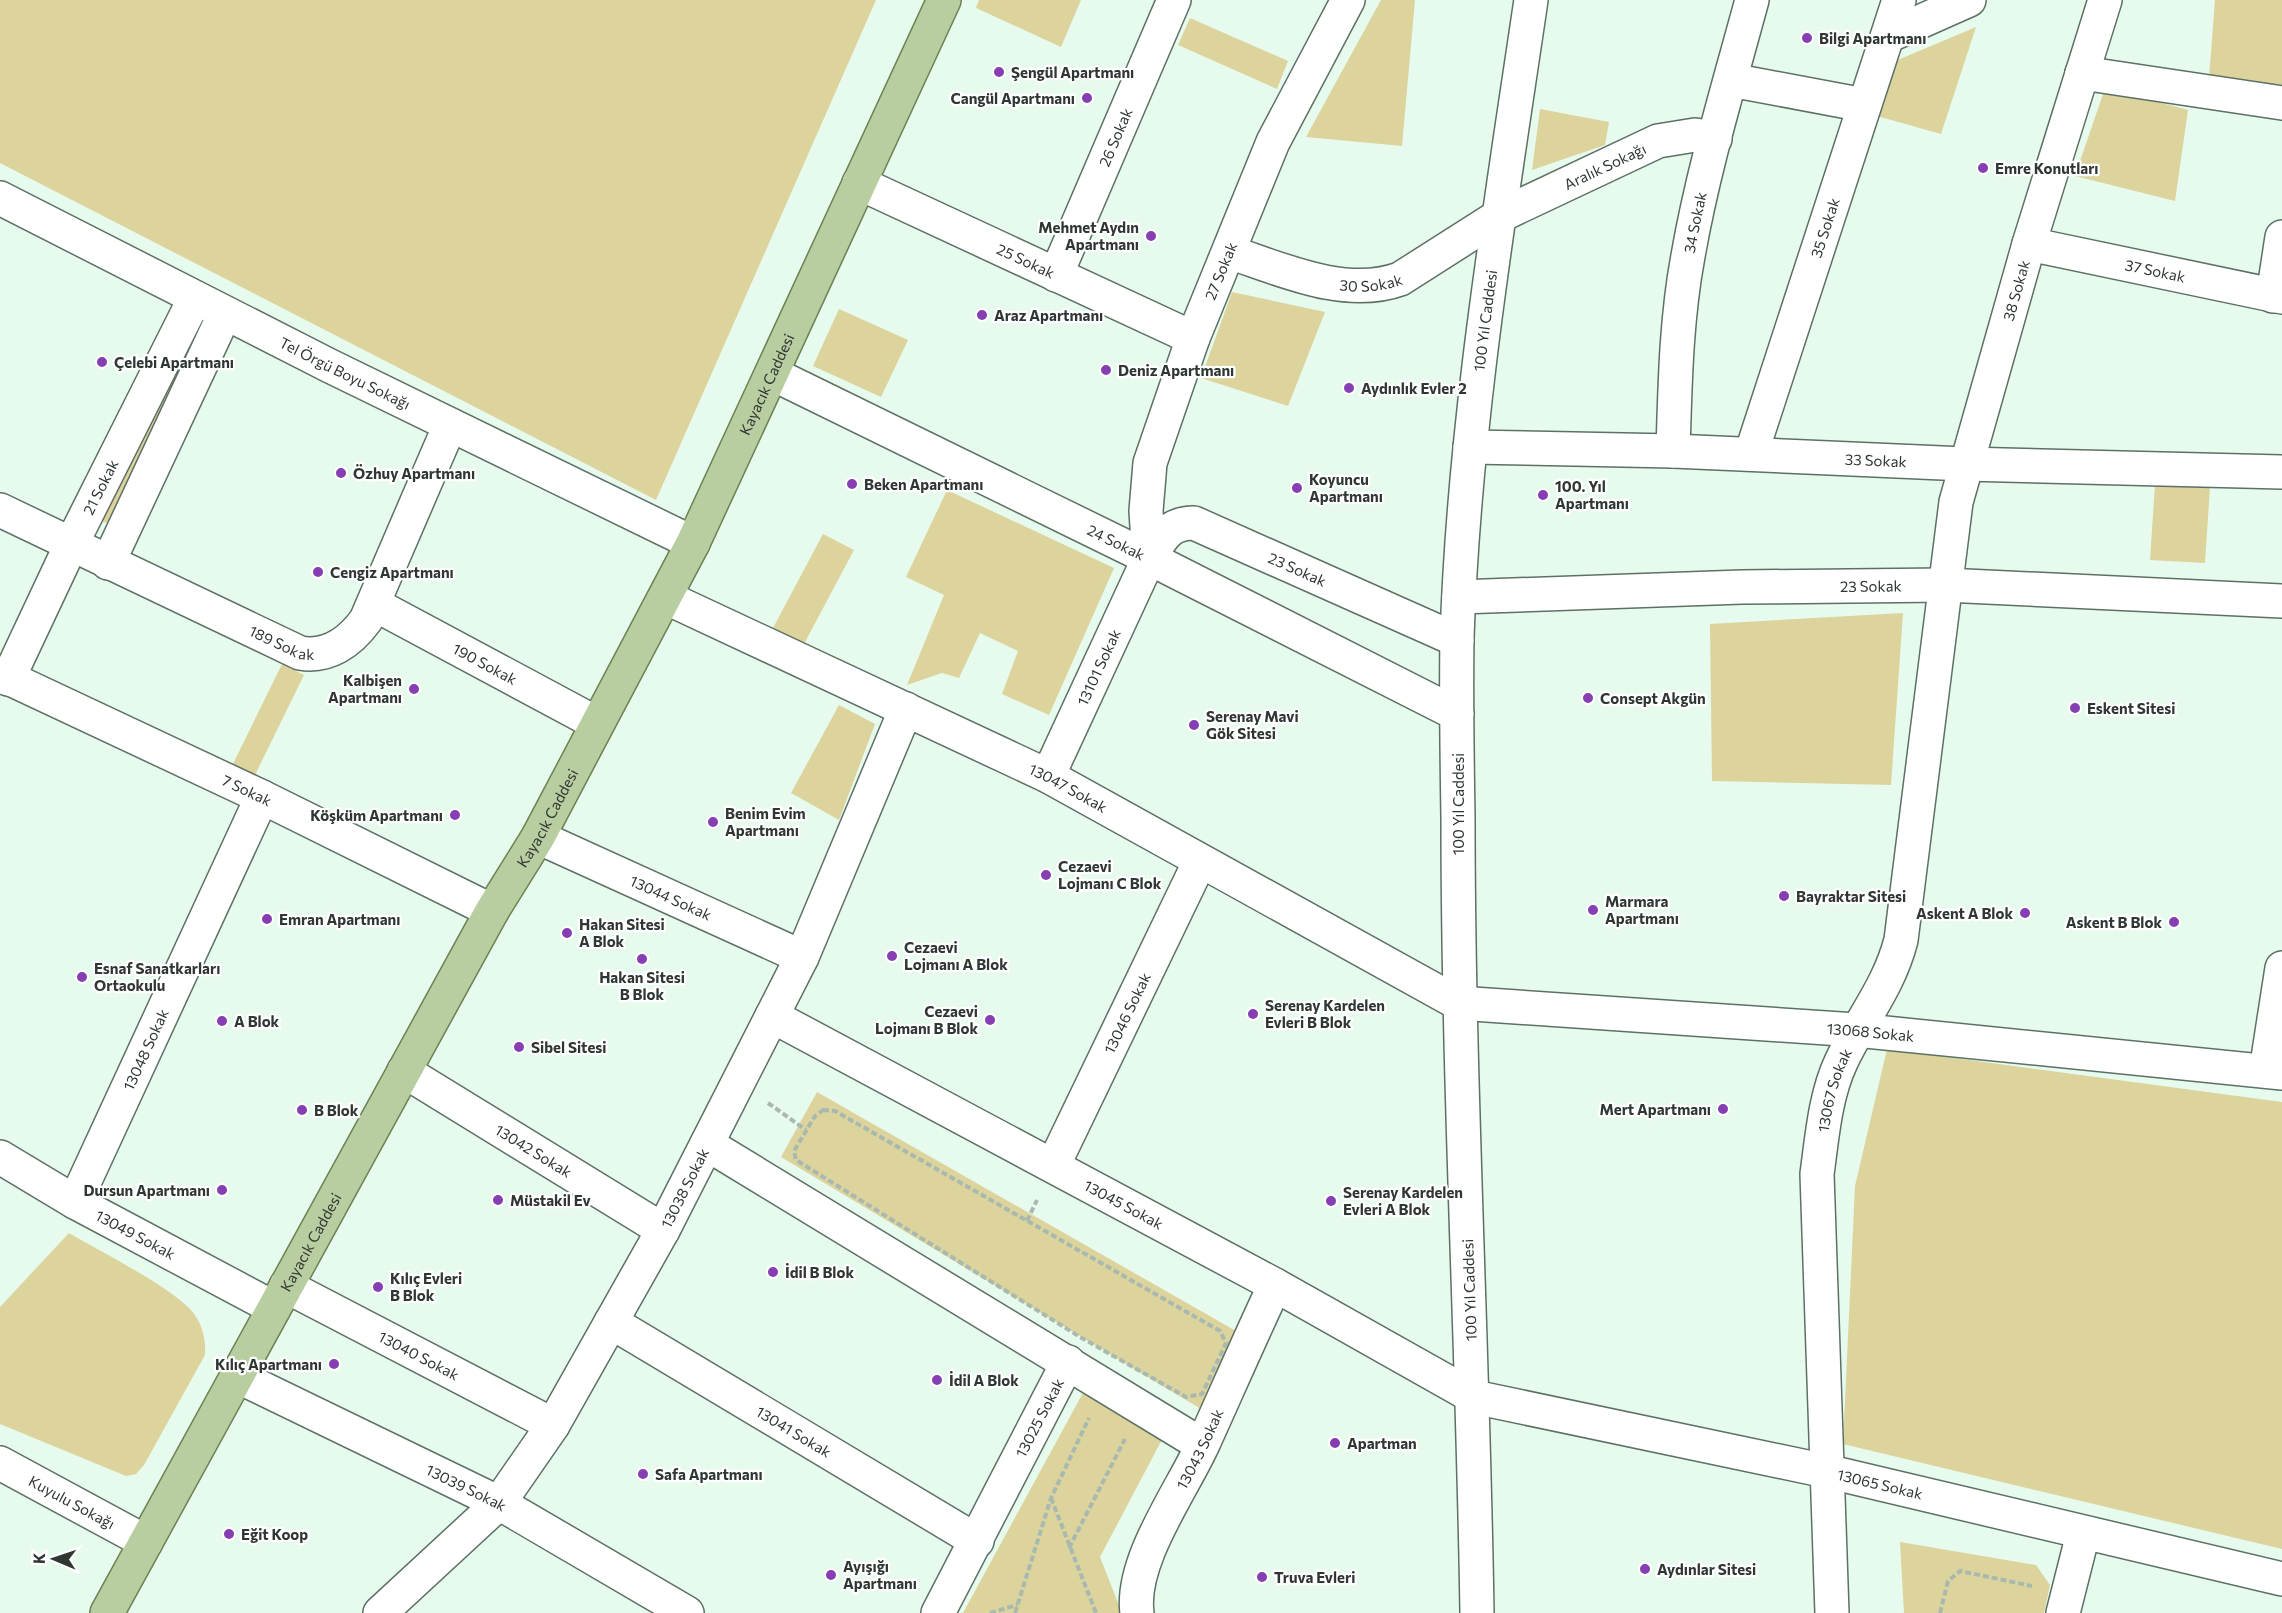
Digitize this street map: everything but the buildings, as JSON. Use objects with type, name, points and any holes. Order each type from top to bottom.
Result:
[{"type":"main road","name":"Kayacık Caddesi","points":[[107,1613],[492,911],[538,837],[596,723],[666,597],[773,374],[944,0]]},
{"type":"street","name":"26 Sokak","points":[[1056,275],[1174,0]]},
{"type":"street","name":"27 Sokak","points":[[1149,558],[1146,511],[1150,463],[1193,338],[1273,142],[1348,0]]},
{"type":"street","name":"100 Yıl Caddesi","points":[[1476,1613],[1474,1397],[1458,1003],[1457,640],[1470,447],[1499,216],[1531,0]]},
{"type":"street","name":"34 Sokak","points":[[1673,451],[1677,341],[1686,267],[1715,139],[1752,0]]},
{"type":"street","name":"35 Sokak","points":[[1751,454],[1899,0]]},
{"type":"street","points":[[1888,36],[1969,0]]},
{"type":"street","name":"38 Sokak","points":[[1945,585],[1956,502],[1965,464],[2029,244],[2105,0]]},
{"type":"street","points":[[2082,73],[2282,103]]},
{"type":"street","points":[[1731,80],[1864,105]]},
{"type":"street","name":"Aralık Sokağı","points":[[1499,216],[1658,141],[1686,135],[1715,139]]},
{"type":"street","name":"25 Sokak","points":[[859,183],[1193,338]]},
{"type":"street","name":"Tel Örgü Boyu Sokağı","points":[[1,201],[450,425],[693,543]]},
{"type":"street","name":"30 Sokak","points":[[1229,252],[1328,282],[1383,285],[1400,279],[1499,216]]},
{"type":"street","points":[[2277,296],[2282,237]]},
{"type":"street","name":"37 Sokak","points":[[2029,244],[2277,296]]},
{"type":"street","name":"21 Sokak","points":[[4,677],[195,298]]},
{"type":"street","points":[[108,563],[225,313]]},
{"type":"street","name":"24 Sokak","points":[[773,374],[1149,558],[1457,714]]},
{"type":"street","name":"189 Sokak","points":[[0,510],[300,653],[312,655],[333,649],[355,634],[374,604],[450,425]]},
{"type":"street","name":"33 Sokak","points":[[1470,447],[1673,451],[1965,464],[2282,472]]},
{"type":"street","name":"23 Sokak","points":[[1149,558],[1167,530],[1180,523],[1194,523],[1457,640]]},
{"type":"street","name":"13101 Sokak","points":[[1048,776],[1149,558]]},
{"type":"street","name":"23 Sokak","points":[[1460,597],[1742,587],[1945,585],[2282,601]]},
{"type":"street","name":"13067 Sokak","points":[[1832,1613],[1817,1174],[1828,1103],[1839,1065],[1856,1030],[1894,967],[1901,939],[1924,769],[1945,585]]},
{"type":"street","name":"13047 Sokak","points":[[666,597],[1048,776],[1458,1003]]},
{"type":"street","name":"190 Sokak","points":[[374,604],[596,723]]},
{"type":"street","name":"7 Sokak","points":[[4,677],[262,797],[492,911]]},
{"type":"street","name":"13038 Sokak","points":[[380,1613],[499,1503],[553,1425],[663,1230],[802,957],[906,709]]},
{"type":"street","name":"13048 Sokak","points":[[75,1202],[262,797]]},
{"type":"street","name":"13044 Sokak","points":[[538,837],[802,957]]},
{"type":"street","name":"13046 Sokak","points":[[1053,1166],[1200,861]]},
{"type":"street","points":[[2274,1072],[2282,968]]},
{"type":"street","name":"13068 Sokak","points":[[1458,1003],[1856,1030],[2274,1072]]},
{"type":"street","name":"13045 Sokak","points":[[772,1016],[1275,1285],[1474,1397]]},
{"type":"street","name":"13042 Sokak","points":[[404,1071],[663,1230]]},
{"type":"street","points":[[707,1144],[1068,1362]]},
{"type":"street","name":"13049 Sokak","points":[[0,1157],[75,1202],[280,1297]]},
{"type":"street","name":"13043 Sokak","points":[[1137,1613],[1137,1580],[1145,1559],[1202,1445],[1275,1285]]},
{"type":"street","name":"13040 Sokak","points":[[280,1297],[553,1425]]},
{"type":"street","name":"13041 Sokak","points":[[611,1322],[977,1541]]},
{"type":"street","name":"13025 Sokak","points":[[938,1613],[1068,1362],[1202,1445]]},
{"type":"street","name":"13039 Sokak","points":[[237,1376],[499,1503],[687,1613]]},
{"type":"street","name":"13065 Sokak","points":[[1474,1397],[1826,1471],[2083,1534],[2282,1579]]},
{"type":"street","name":"Kuyulu Sokağı","points":[[0,1462],[146,1542]]},
{"type":"street","points":[[2063,1613],[2083,1534]]},
{"type":"path","points":[[738,1082],[806,1130]]},
{"type":"path","points":[[823,1110],[835,1111],[1220,1331],[1226,1343],[1202,1394],[1186,1397],[1080,1337],[796,1160],[794,1151],[806,1130],[815,1116],[823,1110]]},
{"type":"path","points":[[1015,1613],[1051,1498],[1104,1385]]},
{"type":"path","points":[[1069,1548],[1141,1407]]},
{"type":"path","points":[[1051,1498],[1096,1613]]},
{"type":"path","points":[[1940,1613],[1948,1581],[1960,1571],[2036,1587],[2074,1570]]},
{"type":"path","points":[[990,1613],[1017,1605]]},
{"type":"shaded area","points":[[0,0],[876,0],[656,500],[0,163]]},
{"type":"shaded area","points":[[979,0],[1081,0],[1061,47],[976,8]]},
{"type":"shaded area","points":[[1381,0],[1415,0],[1402,146],[1306,137]]},
{"type":"shaded area","points":[[2215,0],[2282,0],[2282,91],[2209,78]]},
{"type":"shaded area","points":[[1190,18],[1288,61],[1277,89],[1178,45]]},
{"type":"shaded area","points":[[1976,27],[1941,134],[1877,116],[1893,62]]},
{"type":"shaded area","points":[[2105,88],[2188,110],[2175,201],[2075,176]]},
{"type":"shaded area","points":[[1540,109],[1609,122],[1605,145],[1532,170]]},
{"type":"shaded area","points":[[1232,292],[1325,312],[1288,406],[1201,378]]},
{"type":"shaded area","points":[[839,309],[908,340],[881,397],[813,366]]},
{"type":"shaded area","points":[[184,335],[202,344],[116,527],[97,519]]},
{"type":"shaded area","points":[[2155,484],[2210,487],[2205,563],[2150,560]]},
{"type":"shaded area","points":[[947,490],[1114,568],[1049,715],[1002,694],[1018,651],[980,633],[959,678],[942,673],[907,685],[944,595],[906,577]]},
{"type":"shaded area","points":[[823,534],[854,550],[804,644],[773,628]]},
{"type":"shaded area","points":[[1903,613],[1891,785],[1712,781],[1710,624]]},
{"type":"shaded area","points":[[282,664],[304,675],[254,777],[232,766]]},
{"type":"shaded area","points":[[839,705],[875,724],[839,820],[791,793]]},
{"type":"shaded area","points":[[1887,1049],[2282,1102],[2282,1549],[1843,1444],[1855,1186]]},
{"type":"shaded area","points":[[817,1092],[1243,1335],[1206,1412],[781,1157]]},
{"type":"shaded area","points":[[69,1233],[164,1288],[189,1308],[197,1318],[202,1330],[205,1355],[144,1465],[136,1474],[126,1476],[0,1424],[0,1307]]},
{"type":"shaded area","points":[[1090,1380],[1166,1432],[1100,1557],[1122,1613],[963,1613]]},
{"type":"shaded area","points":[[1900,1542],[2036,1565],[2050,1585],[2044,1613],[1904,1613]]},
{"type":"place","name":"Bilgi Apartmanı","points":[[1807,38]]},
{"type":"place","name":"Şengül Apartmanı","points":[[999,72]]},
{"type":"place","name":"Cangül Apartmanı","points":[[1087,98]]},
{"type":"place","name":"Emre Konutları","points":[[1983,168]]},
{"type":"place","name":"Mehmet Aydın Apartmanı","points":[[1151,236]]},
{"type":"place","name":"Araz Apartmanı","points":[[982,315]]},
{"type":"place","name":"Çelebi Apartmanı","points":[[102,362]]},
{"type":"place","name":"Deniz Apartmanı","points":[[1106,370]]},
{"type":"place","name":"Aydınlık Evler 2","points":[[1349,388]]},
{"type":"place","name":"Özhuy Apartmanı","points":[[341,473]]},
{"type":"place","name":"Beken Apartmanı","points":[[852,484]]},
{"type":"place","name":"Koyuncu Apartmanı","points":[[1297,488]]},
{"type":"place","name":"100. Yıl Apartmanı","points":[[1543,495]]},
{"type":"place","name":"Cengiz Apartmanı","points":[[318,572]]},
{"type":"place","name":"Kalbişen Apartmanı","points":[[414,689]]},
{"type":"place","name":"Consept Akgün","points":[[1588,698]]},
{"type":"place","name":"Eskent Sitesi","points":[[2075,708]]},
{"type":"place","name":"Serenay Mavi Gök Sitesi","points":[[1194,725]]},
{"type":"place","name":"Köşküm Apartmanı","points":[[455,815]]},
{"type":"place","name":"Benim Evim Apartmanı","points":[[713,822]]},
{"type":"place","name":"Cezaevi Lojmanı C Blok","points":[[1046,875]]},
{"type":"place","name":"Bayraktar Sitesi","points":[[1784,896]]},
{"type":"place","name":"Marmara Apartmanı","points":[[1593,910]]},
{"type":"place","name":"Askent A Blok","points":[[2025,913]]},
{"type":"place","name":"Emran Apartmanı","points":[[267,919]]},
{"type":"place","name":"Askent B Blok","points":[[2174,922]]},
{"type":"place","name":"Hakan Sitesi A Blok","points":[[567,933]]},
{"type":"place","name":"Cezaevi Lojmanı A Blok","points":[[892,956]]},
{"type":"place","name":"Hakan Sitesi B Blok","points":[[642,959]]},
{"type":"place","name":"Esnaf Sanatkarları Ortaokulu","points":[[82,977]]},
{"type":"place","name":"Serenay Kardelen Evleri B Blok","points":[[1253,1014]]},
{"type":"place","name":"Cezaevi Lojmanı B Blok","points":[[990,1020]]},
{"type":"place","name":"A Blok","points":[[222,1021]]},
{"type":"place","name":"Sibel Sitesi","points":[[519,1047]]},
{"type":"place","name":"Mert Apartmanı","points":[[1723,1109]]},
{"type":"place","name":"B Blok","points":[[302,1110]]},
{"type":"place","name":"Dursun Apartmanı","points":[[222,1190]]},
{"type":"place","name":"Müstakil Ev","points":[[498,1200]]},
{"type":"place","name":"Serenay Kardelen Evleri A Blok","points":[[1331,1201]]},
{"type":"place","name":"İdil B Blok","points":[[773,1272]]},
{"type":"place","name":"Kılıç Evleri B Blok","points":[[378,1287]]},
{"type":"place","name":"Kılıç Apartmanı","points":[[334,1364]]},
{"type":"place","name":"İdil A Blok","points":[[937,1380]]},
{"type":"place","name":"Apartman","points":[[1335,1443]]},
{"type":"place","name":"Safa Apartmanı","points":[[643,1474]]},
{"type":"place","name":"Eğit Koop","points":[[229,1534]]},
{"type":"place","name":"Aydınlar Sitesi","points":[[1645,1569]]},
{"type":"place","name":"Ayışığı Apartmanı","points":[[831,1575]]},
{"type":"place","name":"Truva Evleri","points":[[1262,1577]]}]
